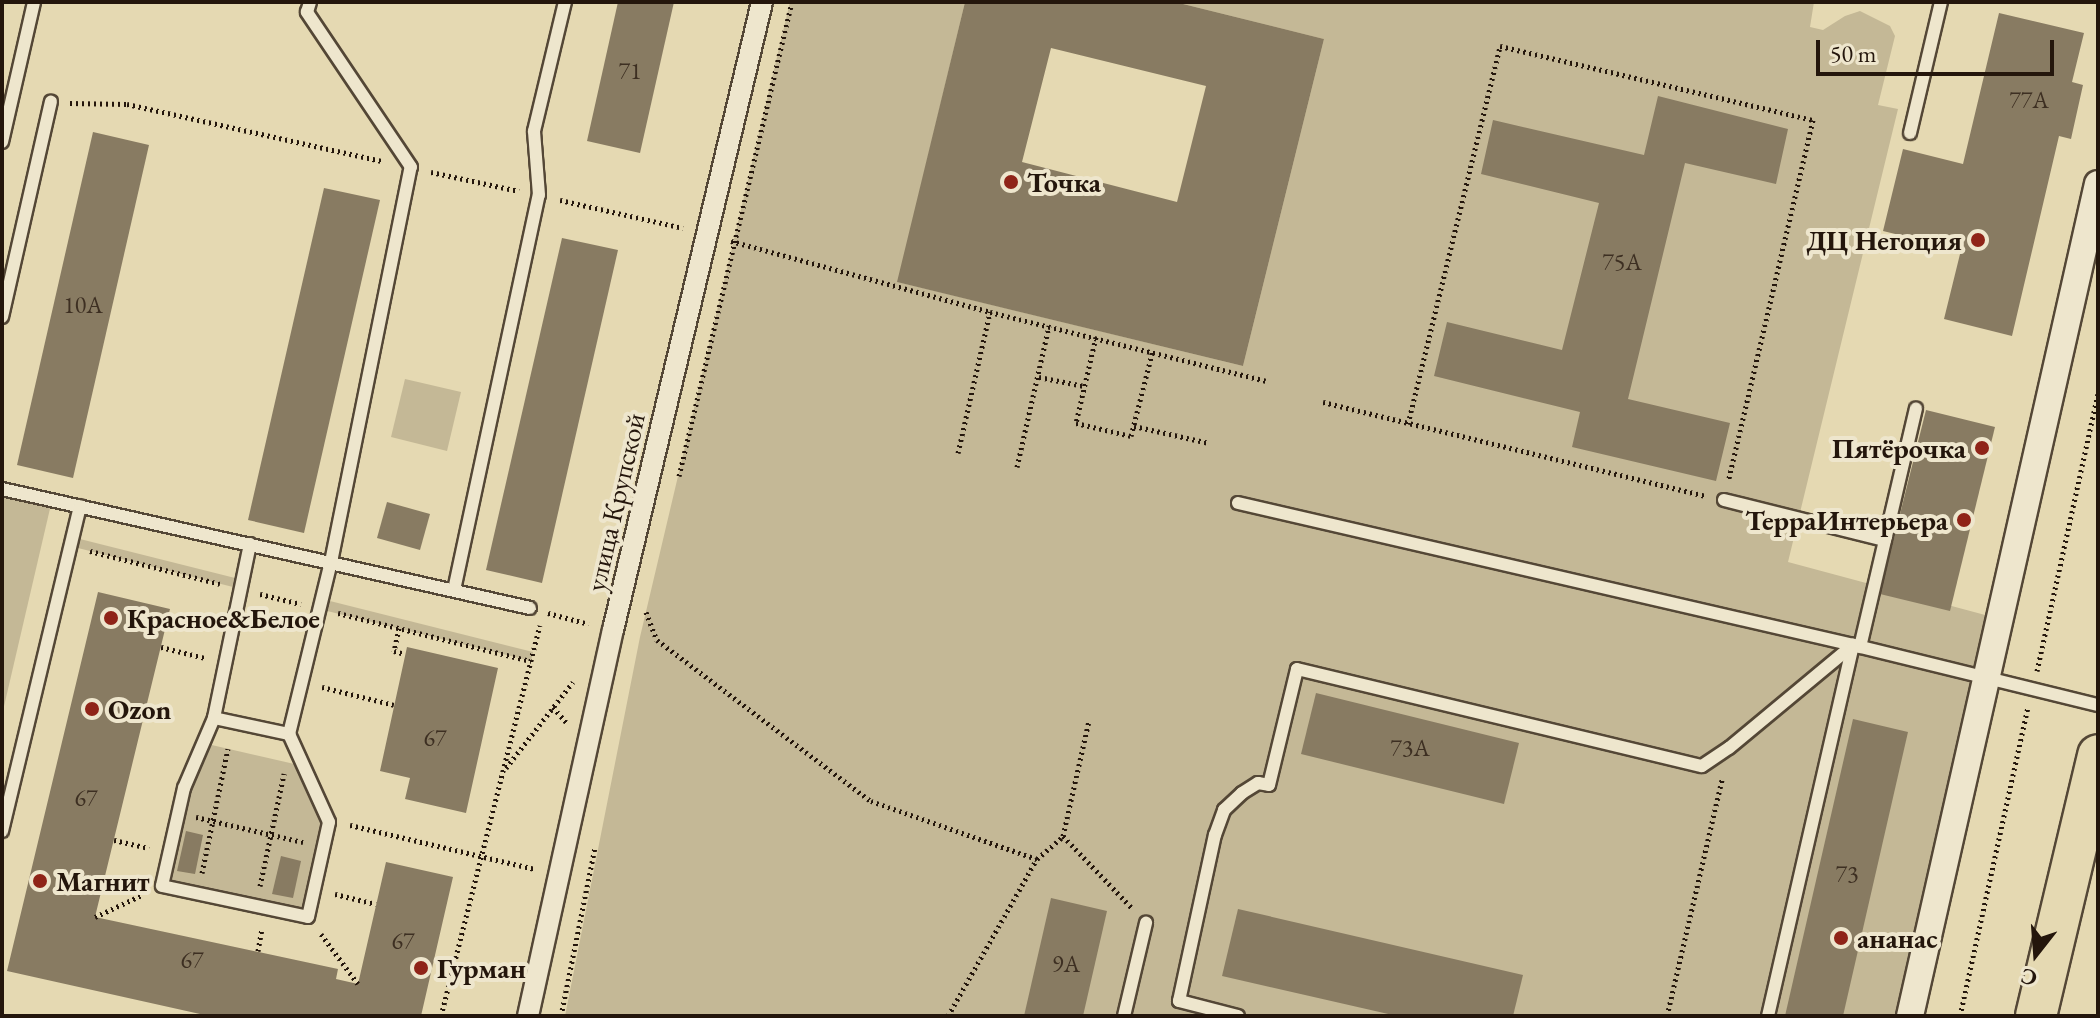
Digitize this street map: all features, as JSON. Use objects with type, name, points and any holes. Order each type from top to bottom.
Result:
[{"type":"main road","points":[[2036,1016],[2098,755]]},
{"type":"street","name":"улица Крупской","points":[[528,1016],[762,2]]},
{"type":"street","points":[[1910,1016],[2098,184]]},
{"type":"lane","points":[[2,142],[34,2]]},
{"type":"lane","points":[[250,544],[214,718],[184,788],[162,886],[308,917],[329,822],[289,734],[331,562],[411,167],[307,12],[310,2]]},
{"type":"lane","points":[[454,590],[539,195],[534,131],[565,2]]},
{"type":"lane","points":[[1910,133],[1941,2]]},
{"type":"lane","points":[[2,317],[51,102]]},
{"type":"lane","points":[[1768,1016],[1916,408]]},
{"type":"lane","points":[[2,489],[537,610]]},
{"type":"lane","points":[[1724,500],[1885,540]]},
{"type":"lane","points":[[1238,503],[2098,705]]},
{"type":"lane","points":[[2,831],[80,506]]},
{"type":"lane","points":[[1238,1016],[1179,1001],[1215,835],[1224,810],[1242,793],[1258,783],[1269,785],[1297,669],[1702,766],[1856,646]]},
{"type":"lane","points":[[214,718],[289,734]]},
{"type":"lane","points":[[1124,1016],[1146,923]]},
{"type":"path","points":[[676,489],[792,2]]},
{"type":"path","points":[[1323,402],[1408,424],[1724,500],[1813,120],[1500,46],[1408,424]]},
{"type":"path","points":[[51,102],[127,104],[539,195],[708,234],[990,312],[1153,350],[1266,381]]},
{"type":"path","points":[[958,453],[990,312]]},
{"type":"path","points":[[1017,467],[1049,326]]},
{"type":"path","points":[[1096,337],[1076,423],[1131,436],[1153,350]]},
{"type":"path","points":[[1039,377],[1084,386]]},
{"type":"path","points":[[1134,426],[1209,443]]},
{"type":"path","points":[[216,598],[219,583]]},
{"type":"path","points":[[643,625],[650,597]]},
{"type":"path","points":[[441,1016],[503,772],[537,610]]},
{"type":"path","points":[[646,612],[657,640],[871,801],[1037,859]]},
{"type":"path","points":[[338,629],[342,614]]},
{"type":"path","points":[[399,628],[394,651],[405,654]]},
{"type":"path","points":[[201,672],[207,643]]},
{"type":"path","points":[[161,647],[225,664]]},
{"type":"path","points":[[320,701],[327,673]]},
{"type":"path","points":[[503,772],[579,674]]},
{"type":"path","points":[[302,682],[394,705]]},
{"type":"path","points":[[948,1016],[1037,859],[1063,836],[1089,721]]},
{"type":"path","points":[[1667,1016],[1729,748]]},
{"type":"path","points":[[197,894],[228,749]]},
{"type":"path","points":[[256,906],[286,762]]},
{"type":"path","points":[[342,811],[349,825],[346,839]]},
{"type":"path","points":[[178,813],[324,847]]},
{"type":"path","points":[[329,822],[559,874]]},
{"type":"path","points":[[146,860],[152,835]]},
{"type":"path","points":[[1063,836],[1146,923]]},
{"type":"path","points":[[561,1016],[597,837]]},
{"type":"path","points":[[114,840],[169,853]]},
{"type":"path","points":[[331,908],[337,880]]},
{"type":"path","points":[[138,896],[141,884]]},
{"type":"path","points":[[95,917],[162,886]]},
{"type":"path","points":[[315,889],[376,904]]},
{"type":"path","points":[[138,896],[152,900]]},
{"type":"path","points":[[308,917],[358,984]]},
{"type":"path","points":[[249,922],[263,925]]},
{"type":"path","points":[[324,938],[327,923]]},
{"type":"path","points":[[308,934],[324,938]]},
{"type":"shaded area","points":[[790,2],[965,2],[898,282],[1243,366],[1324,39],[1175,2],[1814,2],[1810,27],[1823,30],[1845,16],[1860,11],[1890,26],[1895,36],[1878,105],[1898,109],[1788,562],[2000,619],[1910,1016],[565,1016],[640,637]]},
{"type":"shaded area","points":[[405,379],[461,392],[447,451],[391,437]]},
{"type":"shaded area","points":[[2,489],[52,500],[2,715]]},
{"type":"shaded area","points":[[72,537],[243,580],[241,589],[70,546]]},
{"type":"shaded area","points":[[322,599],[533,652],[531,661],[319,609]]},
{"type":"shaded area","points":[[203,743],[303,766],[329,822],[308,917],[162,886]]},
{"type":"building","points":[[618,2],[674,2],[640,153],[587,141]]},
{"type":"building","name":"Точка","points":[[965,2],[1175,2],[1324,39],[1243,366],[897,282]],"holes":[[[1051,48],[1206,86],[1177,202],[1022,162]]]},
{"type":"building","points":[[1999,13],[2084,33],[2072,82],[2083,85],[2071,139],[2059,136],[2012,336],[1944,319],[1961,250],[1883,231],[1903,149],[1963,164]]},
{"type":"building","points":[[1658,96],[1788,129],[1776,184],[1685,163],[1628,399],[1730,423],[1716,481],[1572,447],[1580,412],[1434,376],[1447,322],[1562,350],[1599,203],[1481,174],[1493,120],[1644,155]]},
{"type":"building","points":[[93,132],[149,145],[73,478],[17,465]]},
{"type":"building","points":[[324,188],[380,200],[304,533],[248,520]]},
{"type":"building","points":[[562,238],[618,250],[542,583],[486,570]]},
{"type":"building","points":[[1926,410],[1995,427],[1950,611],[1880,594]]},
{"type":"building","points":[[387,502],[430,514],[420,550],[377,538]]},
{"type":"building","points":[[98,592],[170,609],[95,917],[338,969],[336,979],[358,984],[386,862],[453,877],[421,1016],[209,1016],[7,971]]},
{"type":"building","points":[[407,647],[498,668],[466,813],[405,799],[410,778],[380,771]]},
{"type":"building","points":[[1316,693],[1519,743],[1504,804],[1301,754]]},
{"type":"building","points":[[1853,719],[1908,732],[1843,1016],[1785,1016]]},
{"type":"building","points":[[186,831],[203,835],[195,874],[177,871]]},
{"type":"building","points":[[281,856],[301,861],[293,898],[272,894]]},
{"type":"building","points":[[1051,898],[1107,911],[1083,1016],[1024,1016]]},
{"type":"building","points":[[1238,909],[1523,975],[1513,1016],[1397,1016],[1222,976]]},
{"type":"place","name":"Точка","points":[[1011,182]]},
{"type":"place","name":"ДЦ Негоция","points":[[1978,240]]},
{"type":"place","name":"Пятёрочка","points":[[1982,448]]},
{"type":"place","name":"ТерраИнтерьера","points":[[1964,520]]},
{"type":"place","name":"Красное&Белое","points":[[111,618]]},
{"type":"place","name":"Ozon","points":[[92,709]]},
{"type":"place","name":"Магнит","points":[[40,881]]},
{"type":"place","name":"ананас","points":[[1841,938]]},
{"type":"place","name":"Гурман","points":[[421,968]]}]
